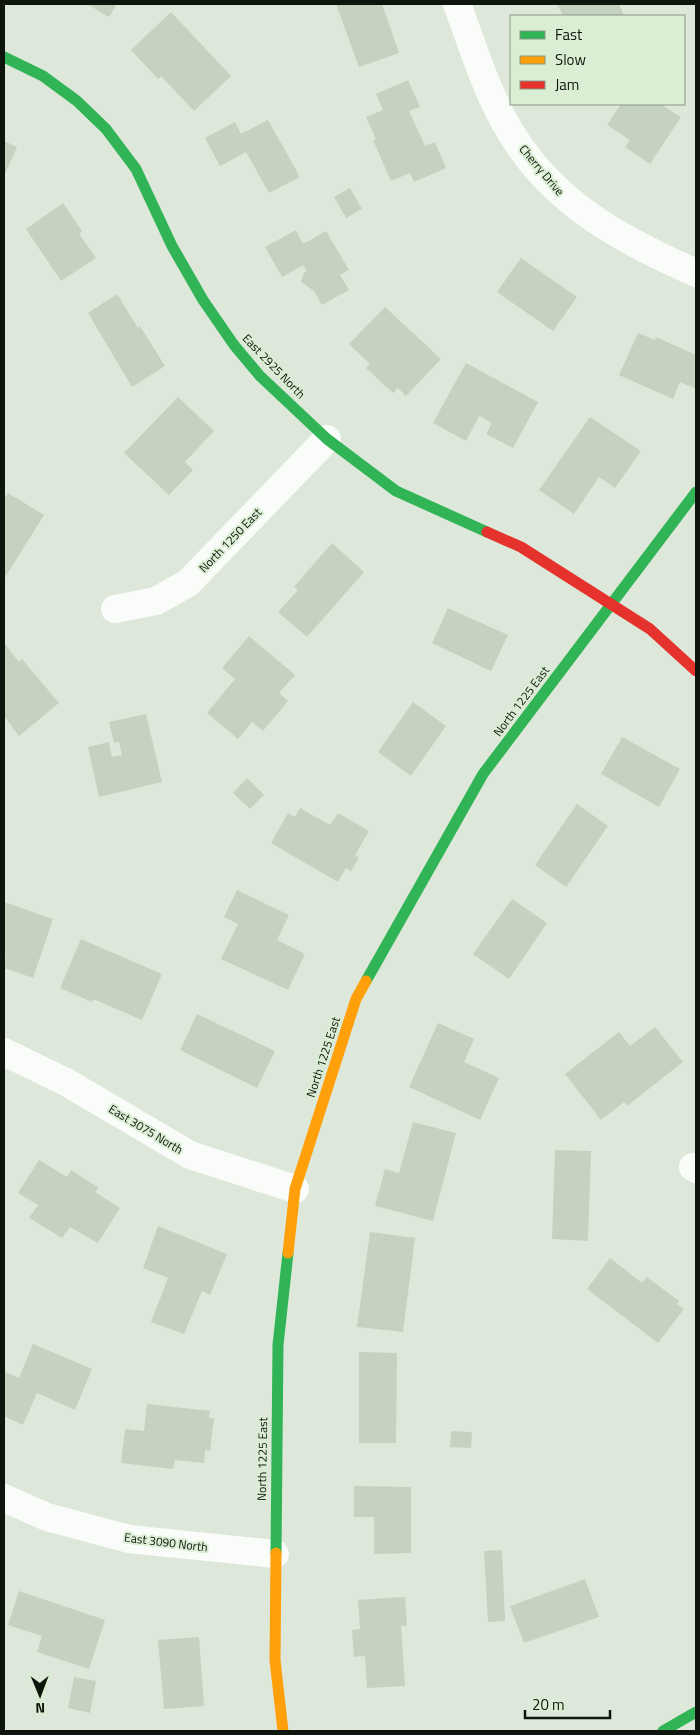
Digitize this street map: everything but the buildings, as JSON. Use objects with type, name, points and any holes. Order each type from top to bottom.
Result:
[{"type":"street","name":"Cherry Drive","points":[[457,4],[486,81],[511,133],[560,194],[597,223],[651,253],[696,273]]},
{"type":"street","name":"East 2925 North","points":[[4,57],[43,76],[77,101],[106,128],[136,169],[172,246],[203,300],[234,346],[260,376],[327,439],[396,491],[521,546],[650,629],[696,671]]},
{"type":"street","name":"North 1250 East","points":[[115,609],[156,601],[188,583],[327,439]]},
{"type":"street","name":"North 1225 East","points":[[283,1731],[275,1660],[278,1345],[295,1189],[356,999],[483,774],[696,492]]},
{"type":"street","name":"East 3075 North","points":[[4,1052],[66,1082],[190,1155],[295,1189]]},
{"type":"street","name":"East 3090 North","points":[[4,1498],[47,1517],[129,1539],[275,1554]]},
{"type":"street","points":[[663,1731],[696,1712]]},
{"type":"traffic: fast","points":[[4,57],[43,76],[77,101],[106,129],[136,169],[172,246],[203,300],[234,345],[260,376],[327,439],[396,491],[487,532]]},
{"type":"traffic: fast","points":[[366,981],[483,774],[696,492]]},
{"type":"traffic: fast","points":[[276,1553],[278,1345],[288,1253]]},
{"type":"traffic: fast","points":[[663,1731],[696,1712]]},
{"type":"traffic: slow","points":[[288,1253],[295,1189],[356,999],[366,981]]},
{"type":"traffic: slow","points":[[276,1553],[275,1660],[283,1731]]},
{"type":"traffic: jam","points":[[487,532],[521,547],[650,629],[696,671]]}]
